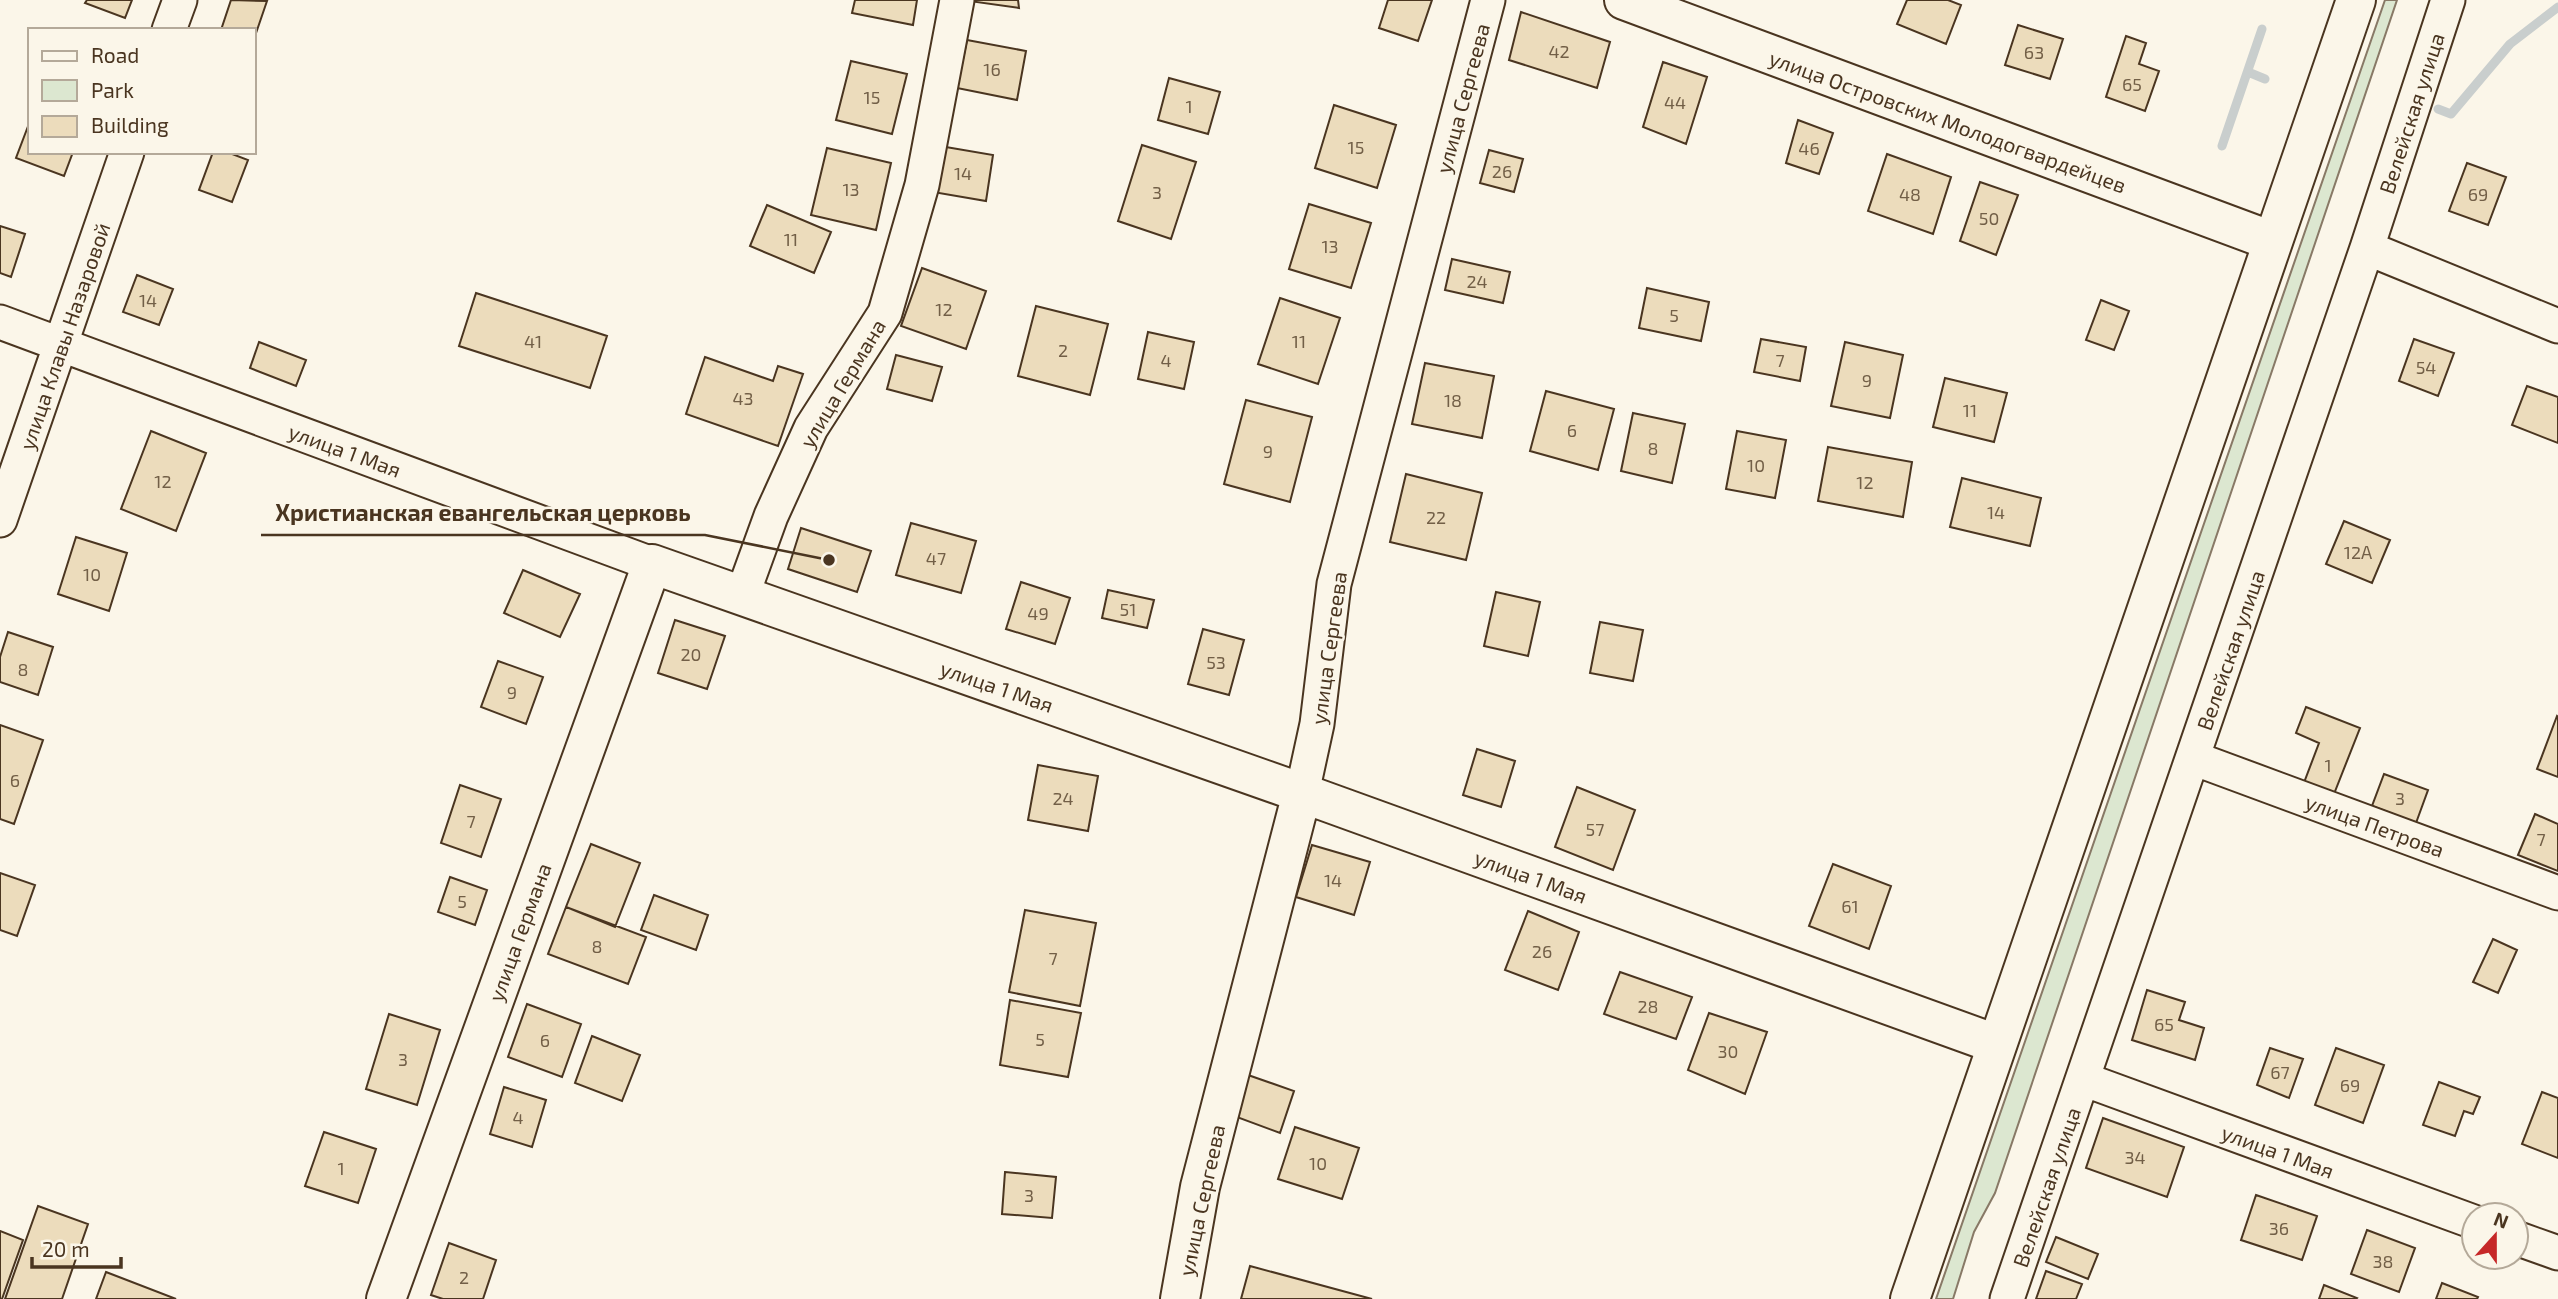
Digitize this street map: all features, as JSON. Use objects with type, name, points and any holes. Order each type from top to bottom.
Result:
[{"type":"main road","name":"улица Островских Молодогвардейцев","points":[[1624,0],[2272,241]]},
{"type":"main road","points":[[1910,1299],[2356,0]]},
{"type":"main road","name":"улица 1 Мая","points":[[652,564],[1302,793],[1996,1044]]},
{"type":"main road","name":"улица Германа","points":[[386,1299],[652,564]]},
{"type":"main road","name":"улица Сергеева","points":[[1180,1299],[1200,1187],[1302,793]]},
{"type":"street","points":[[170,28],[180,0]]},
{"type":"street","name":"улица Германа","points":[[742,596],[771,516],[811,428],[885,313],[922,186],[957,0]]},
{"type":"street","name":"улица Сергеева","points":[[1302,793],[1318,724],[1334,584],[1488,0]]},
{"type":"street","name":"Велейская улица","points":[[2007,1299],[2367,248],[2448,0]]},
{"type":"street","name":"улица Клавы Назаровой","points":[[0,520],[126,154]]},
{"type":"street","points":[[2367,248],[2558,326]]},
{"type":"street","name":"улица 1 Мая","points":[[0,322],[652,564]]},
{"type":"street","name":"улица Петрова","points":[[2193,758],[2558,893]]},
{"type":"street","name":"улица 1 Мая","points":[[2083,1079],[2460,1217]]},
{"type":"street","points":[[2530,1243],[2558,1253]]},
{"type":"green space","points":[[2385,0],[2397,0],[1995,1193],[1974,1232],[1953,1299],[1936,1299]]},
{"type":"building","points":[[87,0],[132,0],[125,18],[85,3]]},
{"type":"building","points":[[231,0],[267,1],[256,33],[256,28],[222,28]]},
{"type":"building","points":[[855,0],[917,0],[913,25],[852,13]]},
{"type":"building","points":[[969,0],[1018,0],[1019,8],[969,1]]},
{"type":"building","points":[[1388,0],[1432,0],[1418,41],[1379,28]]},
{"type":"building","points":[[1907,0],[1948,0],[1961,5],[1946,44],[1897,24]]},
{"type":"building","points":[[1521,12],[1610,42],[1597,88],[1509,60]]},
{"type":"building","points":[[2018,25],[2063,39],[2050,79],[2005,65]]},
{"type":"building","points":[[2126,36],[2146,43],[2139,64],[2159,71],[2145,111],[2106,97]]},
{"type":"building","points":[[967,40],[1026,51],[1017,100],[957,88]]},
{"type":"building","points":[[851,61],[907,74],[892,134],[836,120]]},
{"type":"building","points":[[1663,62],[1707,77],[1686,144],[1643,127]]},
{"type":"building","points":[[1169,78],[1220,92],[1208,134],[1158,120]]},
{"type":"building","points":[[1334,105],[1396,125],[1377,188],[1315,168]]},
{"type":"building","points":[[1798,120],[1833,133],[1819,174],[1786,163]]},
{"type":"building","points":[[28,126],[28,154],[72,154],[64,176],[16,158]]},
{"type":"building","points":[[1142,145],[1196,162],[1171,239],[1118,221]]},
{"type":"building","points":[[940,146],[993,155],[986,201],[933,192]]},
{"type":"building","points":[[827,148],[891,163],[876,230],[811,215]]},
{"type":"building","points":[[1489,150],[1523,159],[1514,192],[1480,183]]},
{"type":"building","points":[[212,154],[232,154],[248,160],[232,202],[199,190]]},
{"type":"building","points":[[1887,154],[1951,177],[1933,234],[1868,211]]},
{"type":"building","points":[[2467,163],[2506,177],[2488,225],[2449,211]]},
{"type":"building","points":[[1980,182],[2018,195],[1996,255],[1960,241]]},
{"type":"building","points":[[1309,204],[1371,223],[1351,288],[1289,269]]},
{"type":"building","points":[[767,205],[831,232],[814,273],[750,246]]},
{"type":"building","points":[[0,226],[25,234],[11,277],[0,273]]},
{"type":"building","points":[[1452,259],[1510,272],[1503,303],[1445,290]]},
{"type":"building","points":[[922,268],[986,291],[966,349],[901,326]]},
{"type":"building","points":[[137,275],[173,289],[159,325],[123,312]]},
{"type":"building","points":[[1647,288],[1709,302],[1701,341],[1639,328]]},
{"type":"building","points":[[476,293],[607,336],[590,388],[459,346]]},
{"type":"building","points":[[1280,298],[1340,318],[1318,384],[1258,364]]},
{"type":"building","points":[[2101,300],[2129,311],[2114,350],[2086,340]]},
{"type":"building","points":[[1036,306],[1108,324],[1090,395],[1018,376]]},
{"type":"building","points":[[1148,332],[1194,342],[1184,389],[1138,379]]},
{"type":"building","points":[[1761,339],[1806,347],[1800,381],[1754,372]]},
{"type":"building","points":[[2414,339],[2454,353],[2438,396],[2399,381]]},
{"type":"building","points":[[259,342],[306,360],[296,386],[250,368]]},
{"type":"building","points":[[1845,342],[1903,355],[1890,418],[1831,406]]},
{"type":"building","points":[[896,355],[942,367],[932,401],[887,389]]},
{"type":"building","points":[[705,357],[773,381],[778,366],[803,374],[778,446],[686,414]]},
{"type":"building","points":[[1425,363],[1494,376],[1482,438],[1412,424]]},
{"type":"building","points":[[1945,378],[2007,393],[1994,442],[1933,427]]},
{"type":"building","points":[[2527,386],[2558,397],[2558,443],[2512,425]]},
{"type":"building","points":[[1546,391],[1614,409],[1598,470],[1530,451]]},
{"type":"building","points":[[1246,400],[1312,417],[1290,502],[1224,484]]},
{"type":"building","points":[[1633,413],[1685,424],[1672,483],[1621,471]]},
{"type":"building","points":[[151,431],[206,453],[176,531],[121,509]]},
{"type":"building","points":[[1737,431],[1786,440],[1775,498],[1726,489]]},
{"type":"building","points":[[1828,447],[1912,462],[1903,517],[1818,501]]},
{"type":"building","points":[[1406,474],[1482,493],[1466,560],[1390,542]]},
{"type":"building","points":[[1962,478],[2041,498],[2030,546],[1950,527]]},
{"type":"building","points":[[2344,521],[2390,540],[2372,583],[2326,564]]},
{"type":"building","points":[[911,523],[976,541],[961,593],[896,575]]},
{"type":"building","points":[[801,528],[871,551],[857,592],[788,569]]},
{"type":"building","points":[[76,537],[127,553],[109,611],[58,594]]},
{"type":"building","points":[[523,570],[580,594],[560,637],[504,613]]},
{"type":"building","points":[[1021,582],[1070,598],[1055,644],[1006,629]]},
{"type":"building","points":[[1108,590],[1154,600],[1147,628],[1102,618]]},
{"type":"building","points":[[1496,592],[1540,602],[1528,656],[1484,646]]},
{"type":"building","points":[[675,620],[725,636],[707,689],[658,673]]},
{"type":"building","points":[[1600,622],[1643,630],[1633,681],[1590,673]]},
{"type":"building","points":[[1203,629],[1244,640],[1229,695],[1188,684]]},
{"type":"building","points":[[8,632],[53,647],[38,695],[0,682],[0,657]]},
{"type":"building","points":[[498,661],[543,677],[526,724],[481,707]]},
{"type":"building","points":[[2306,707],[2360,728],[2332,799],[2302,788],[2319,743],[2296,733]]},
{"type":"building","points":[[2558,717],[2558,777],[2537,769]]},
{"type":"building","points":[[0,725],[43,740],[14,824],[0,819]]},
{"type":"building","points":[[1477,749],[1515,761],[1501,807],[1463,795]]},
{"type":"building","points":[[1038,765],[1098,776],[1088,831],[1028,820]]},
{"type":"building","points":[[2384,774],[2428,790],[2416,823],[2372,806]]},
{"type":"building","points":[[460,785],[501,799],[481,857],[441,843]]},
{"type":"building","points":[[1577,787],[1635,810],[1613,870],[1555,847]]},
{"type":"building","points":[[2535,814],[2558,824],[2558,871],[2518,855]]},
{"type":"building","points":[[591,844],[640,863],[615,927],[566,907]]},
{"type":"building","points":[[1312,845],[1370,862],[1354,915],[1296,897]]},
{"type":"building","points":[[1833,864],[1891,886],[1869,949],[1809,926]]},
{"type":"building","points":[[0,873],[35,885],[17,936],[0,930]]},
{"type":"building","points":[[450,877],[487,890],[475,925],[438,912]]},
{"type":"building","points":[[654,895],[708,915],[696,950],[641,930]]},
{"type":"building","points":[[566,907],[646,937],[628,984],[548,954]]},
{"type":"building","points":[[1025,910],[1096,923],[1080,1006],[1009,992]]},
{"type":"building","points":[[1528,911],[1579,932],[1558,990],[1505,970]]},
{"type":"building","points":[[2493,939],[2517,950],[2498,993],[2473,982]]},
{"type":"building","points":[[1620,972],[1692,997],[1676,1039],[1604,1014]]},
{"type":"building","points":[[2147,990],[2185,1002],[2179,1020],[2204,1028],[2195,1060],[2132,1040]]},
{"type":"building","points":[[1010,1000],[1081,1013],[1068,1077],[1000,1065]]},
{"type":"building","points":[[527,1004],[581,1024],[562,1077],[508,1057]]},
{"type":"building","points":[[1709,1013],[1767,1032],[1745,1094],[1688,1070]]},
{"type":"building","points":[[389,1014],[440,1030],[417,1105],[366,1089]]},
{"type":"building","points":[[592,1036],[640,1055],[622,1101],[575,1083]]},
{"type":"building","points":[[2270,1048],[2303,1059],[2289,1098],[2257,1085]]},
{"type":"building","points":[[2336,1048],[2384,1065],[2363,1123],[2315,1105]]},
{"type":"building","points":[[1248,1075],[1294,1091],[1280,1133],[1234,1116]]},
{"type":"building","points":[[2439,1082],[2480,1097],[2473,1114],[2464,1111],[2455,1136],[2423,1125]]},
{"type":"building","points":[[504,1087],[546,1100],[532,1147],[490,1134]]},
{"type":"building","points":[[2542,1092],[2558,1098],[2558,1158],[2522,1144]]},
{"type":"building","points":[[2103,1118],[2184,1147],[2167,1197],[2086,1168]]},
{"type":"building","points":[[1295,1127],[1359,1148],[1342,1199],[1278,1179]]},
{"type":"building","points":[[324,1132],[376,1149],[358,1203],[305,1186]]},
{"type":"building","points":[[1005,1172],[1056,1177],[1052,1218],[1002,1214]]},
{"type":"building","points":[[2256,1195],[2317,1216],[2302,1260],[2241,1240]]},
{"type":"building","points":[[38,1206],[88,1224],[62,1299],[5,1299]]},
{"type":"building","points":[[2367,1230],[2415,1248],[2399,1292],[2351,1274]]},
{"type":"building","points":[[0,1231],[23,1240],[2,1299],[0,1299]]},
{"type":"building","points":[[2056,1237],[2098,1254],[2088,1279],[2046,1262]]},
{"type":"building","points":[[449,1243],[496,1260],[483,1299],[443,1299],[431,1295]]},
{"type":"building","points":[[1250,1266],[1372,1299],[1241,1299]]},
{"type":"building","points":[[2046,1271],[2082,1284],[2076,1299],[2036,1299]]},
{"type":"building","points":[[106,1272],[176,1299],[96,1299]]},
{"type":"building","points":[[2442,1283],[2478,1297],[2436,1299]]},
{"type":"building","points":[[2324,1285],[2357,1298],[2319,1299]]},
{"type":"waterway","points":[[2438,109],[2451,114],[2510,44],[2558,7]]},
{"type":"waterway","points":[[2222,146],[2262,29]]},
{"type":"waterway","points":[[2248,72],[2265,79]]},
{"type":"place","name":"Христианская евангельская церковь","points":[[829,560]]}]
